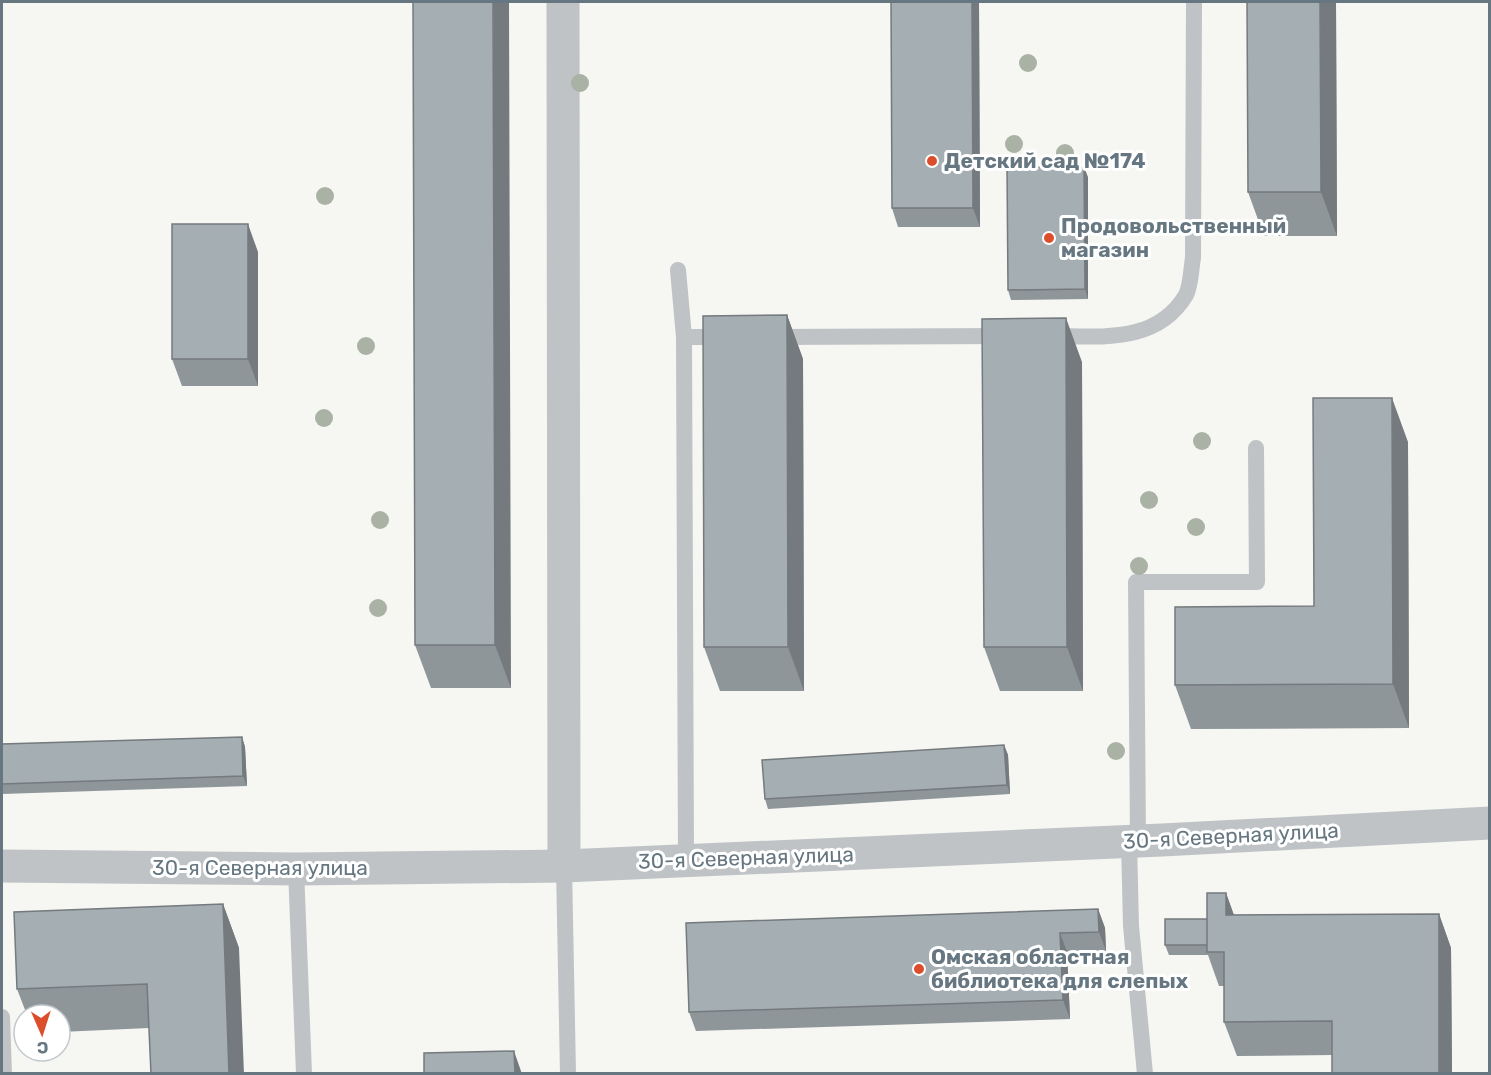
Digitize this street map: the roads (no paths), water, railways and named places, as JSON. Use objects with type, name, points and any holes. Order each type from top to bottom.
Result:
[{"type":"street","points":[[563,2],[564,866]]},
{"type":"street","name":"30-я Северная улица","points":[[2,866],[296,869],[564,866],[1490,823]]},
{"type":"lane","points":[[684,337],[1126,336],[1150,328],[1170,313],[1187,293],[1193,258],[1194,2]]},
{"type":"lane","points":[[678,270],[684,337],[686,861]]},
{"type":"lane","points":[[1145,1074],[1131,926],[1136,582],[1257,582],[1256,448]]},
{"type":"lane","points":[[564,866],[568,1074]]},
{"type":"lane","points":[[296,869],[304,1074]]},
{"type":"lane","points":[[2,1017],[4,1074]]},
{"type":"place","name":"Детский сад №174","points":[[932,161]]},
{"type":"place","name":"Продовольственный магазин","points":[[1049,238]]},
{"type":"place","name":"Омская областная библиотека для слепых","points":[[919,969]]}]
